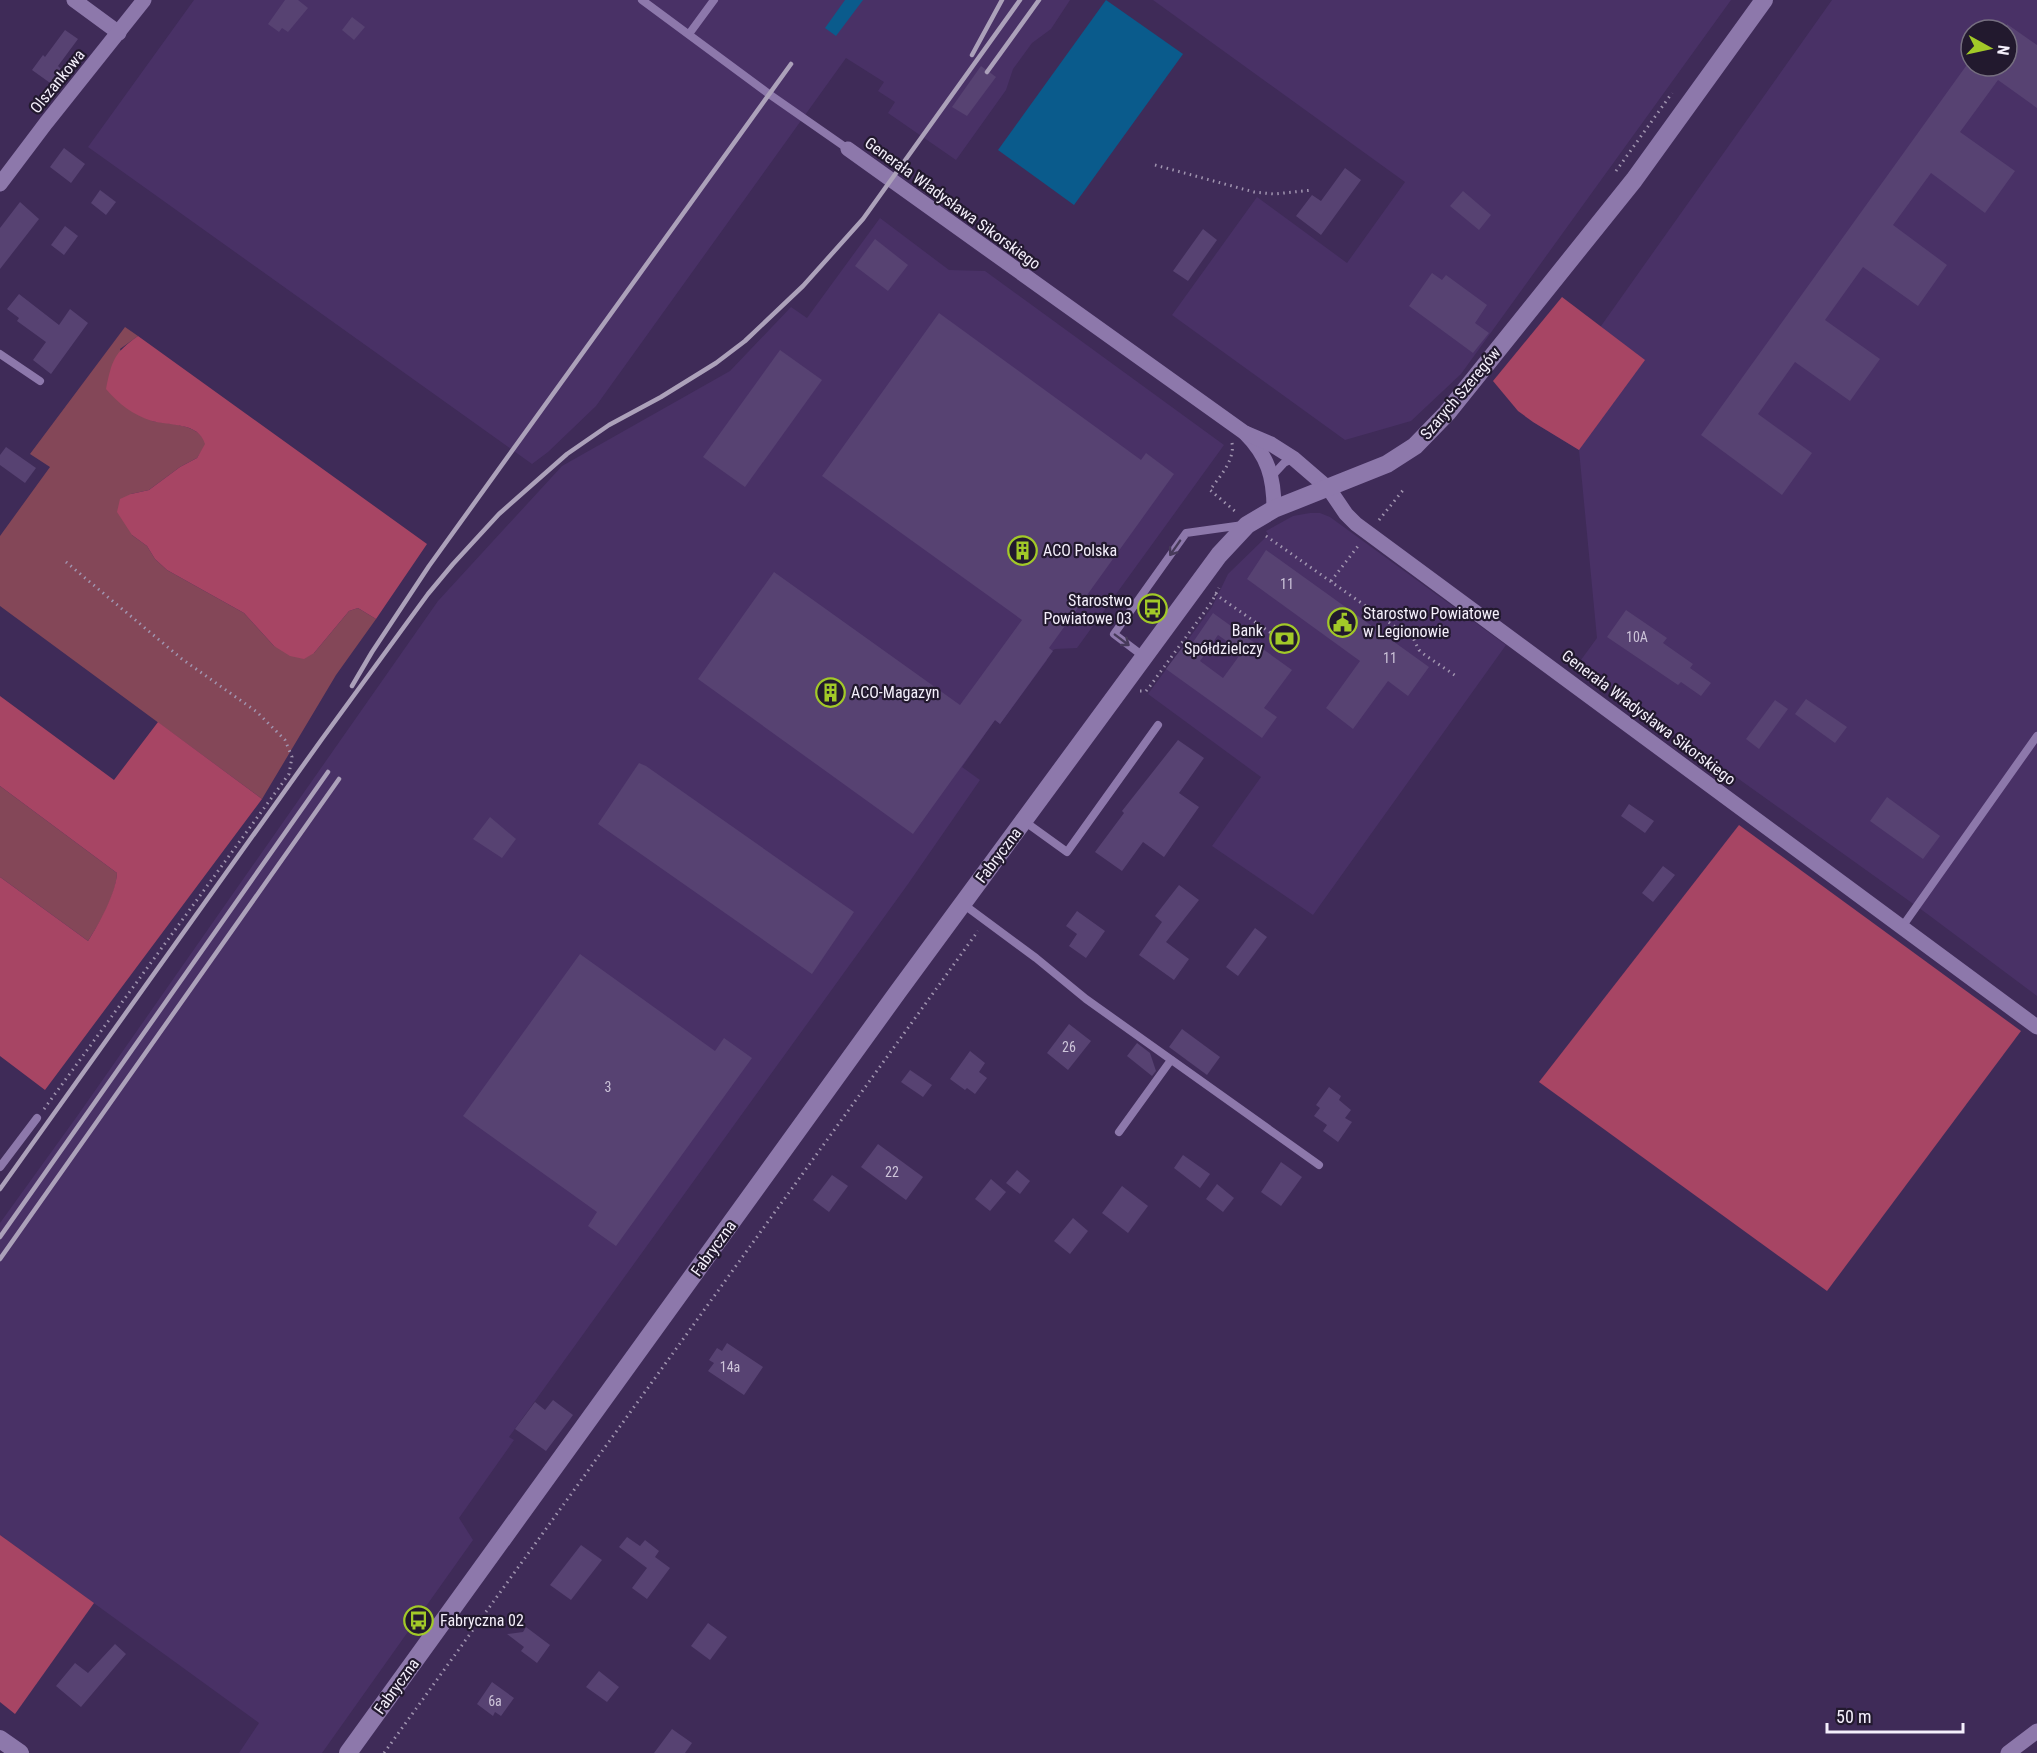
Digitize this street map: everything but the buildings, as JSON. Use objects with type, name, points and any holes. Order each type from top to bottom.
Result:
[{"type":"street","points":[[74,0],[119,33]]},
{"type":"street","name":"Olszankowa","points":[[0,184],[144,0]]},
{"type":"street","name":"Szarych Szeregów","points":[[1080,746],[1219,555],[1242,519],[1329,489],[1388,464],[1415,446],[1447,413],[1634,180],[1764,0]]},
{"type":"street","name":"Generała Władysława Sikorskiego","points":[[848,149],[1245,433],[1271,444],[1293,458],[1329,489],[1346,514],[1362,529],[2037,1027]]},
{"type":"street","name":"Generała Władysława Sikorskiego","points":[[1245,433],[1263,456],[1272,476],[1274,509]]},
{"type":"street","name":"Fabryczna","points":[[348,1753],[962,903],[1080,746]]},
{"type":"street","points":[[2008,1753],[2037,1731]]},
{"type":"street","points":[[0,1739],[20,1753]]},
{"type":"lane","name":"Generała Władysława Sikorskiego","points":[[642,0],[848,149]]},
{"type":"lane","points":[[689,34],[714,0]]},
{"type":"lane","points":[[0,354],[40,381]]},
{"type":"lane","points":[[1272,476],[1284,463],[1293,458]]},
{"type":"lane","points":[[1145,657],[1114,634],[1186,533],[1242,519]]},
{"type":"lane","points":[[1024,821],[1067,852],[1158,725]]},
{"type":"lane","points":[[1902,927],[2037,736]]},
{"type":"lane","points":[[962,903],[1036,958],[1086,999],[1319,1165]]},
{"type":"lane","points":[[1119,1132],[1171,1060]]},
{"type":"lane","points":[[0,1167],[37,1118]]},
{"type":"path","points":[[1155,165],[1254,192],[1274,194],[1313,190]]},
{"type":"path","points":[[1230,439],[1233,452],[1228,464],[1210,490],[1242,519]]},
{"type":"path","points":[[1258,540],[1264,535],[1414,640],[1419,650],[1456,676]]},
{"type":"path","points":[[37,1118],[289,774],[292,756],[285,740],[257,712],[182,659],[66,562]]},
{"type":"path","points":[[1136,692],[1146,690],[1150,686],[1212,603],[1220,585]]},
{"type":"path","points":[[1215,594],[1271,633]]},
{"type":"path","points":[[384,1753],[985,921]]},
{"type":"shaded area","points":[[194,0],[1070,0],[1051,29],[1032,43],[1013,69],[1006,90],[956,160],[888,113],[895,102],[878,91],[884,82],[846,58],[596,406],[548,452],[532,464],[88,147]]},
{"type":"shaded area","points":[[1153,0],[1731,0],[1461,374],[1411,421],[1345,440],[1172,315],[1257,197],[1347,263],[1405,182]]},
{"type":"shaded area","points":[[1832,0],[2037,0],[2037,996],[1926,913],[1578,664],[1597,638],[1579,450],[1533,422]]},
{"type":"shaded area","points":[[880,218],[949,270],[985,271],[1224,445],[1077,648],[1055,649],[1043,657],[1047,660],[1000,724],[995,720],[962,767],[980,780],[908,884],[509,1437],[514,1440],[459,1518],[473,1540],[322,1753],[239,1753],[259,1723],[0,1535],[0,1223],[438,601],[562,466],[730,371],[791,307],[807,318]]},
{"type":"shaded area","points":[[1562,297],[1645,360],[1579,450],[1518,411],[1493,381]]},
{"type":"shaded area","points":[[125,327],[138,336],[120,349],[152,421],[184,426],[198,432],[206,444],[197,458],[180,467],[149,490],[131,494],[132,535],[147,546],[155,559],[167,570],[244,613],[274,646],[314,653],[349,611],[358,608],[376,619],[336,675],[262,799],[0,606],[0,536],[50,467],[30,454]]},
{"type":"shaded area","points":[[138,336],[427,544],[376,619],[358,608],[349,611],[314,653],[304,659],[290,656],[274,646],[244,613],[167,570],[155,559],[147,546],[132,535],[117,512],[120,499],[149,490],[180,467],[197,458],[205,444],[202,437],[190,428],[145,419],[121,404],[106,389],[115,358]]},
{"type":"shaded area","points":[[1320,513],[1330,517],[1506,645],[1313,915],[1212,846],[1261,777],[1148,694],[1212,607],[1228,574],[1264,539],[1268,534],[1266,531],[1293,516]]},
{"type":"shaded area","points":[[0,696],[114,780],[158,722],[262,799],[45,1090],[0,1056],[0,877],[88,941],[110,899],[117,873],[0,786]]},
{"type":"shaded area","points":[[0,786],[117,873],[111,900],[88,941],[0,877]]},
{"type":"shaded area","points":[[1739,825],[2021,1031],[1827,1291],[1539,1082]]},
{"type":"shaded area","points":[[0,1535],[94,1603],[15,1714],[0,1702]]},
{"type":"water","points":[[845,0],[863,0],[836,36],[825,28]]},
{"type":"water","points":[[1106,0],[1183,54],[1074,205],[998,150]]},
{"type":"railway","points":[[972,55],[1002,0]]},
{"type":"railway","points":[[0,1189],[322,739],[428,594],[453,564],[499,514],[567,454],[609,425],[661,397],[716,363],[745,341],[803,286],[863,219],[1020,0]]},
{"type":"railway","points":[[987,72],[1039,0]]},
{"type":"railway","points":[[352,686],[429,566],[791,64]]},
{"type":"railway","points":[[0,1237],[328,772]]},
{"type":"railway","points":[[0,1259],[339,779]]},
{"type":"place","name":"ACO Polska","points":[[1022,550]]},
{"type":"place","name":"Starostwo Powiatowe 03","points":[[1153,609]]},
{"type":"place","name":"Starostwo Powiatowe w Legionowie","points":[[1342,622]]},
{"type":"place","name":"Bank Spółdzielczy","points":[[1284,639]]},
{"type":"place","name":"ACO-Magazyn","points":[[830,692]]},
{"type":"place","name":"Fabryczna 02","points":[[419,1620]]}]
